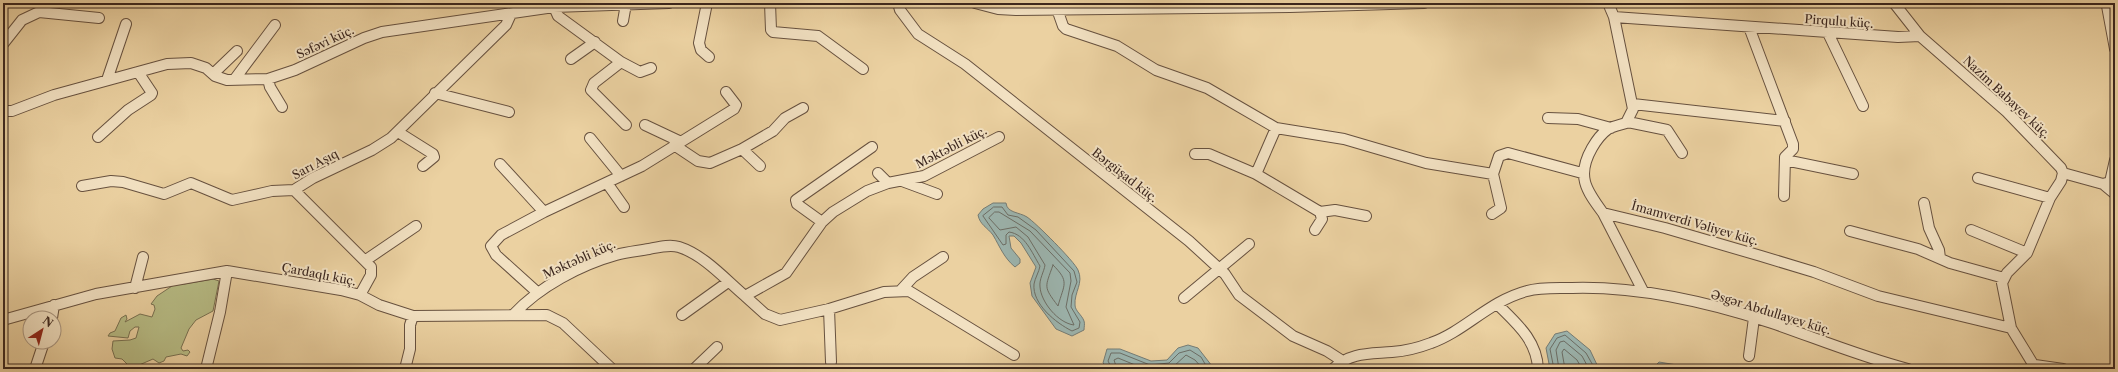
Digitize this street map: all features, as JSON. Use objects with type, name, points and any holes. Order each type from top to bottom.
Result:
[{"type":"street","name":"Səfəvi küç.","points":[[3,111],[12,111],[54,95],[106,80],[180,62],[191,63],[206,68],[220,79],[268,79],[295,70],[364,38],[382,32],[554,7],[669,3]]},
{"type":"street","points":[[707,3],[699,43],[701,50],[709,57]]},
{"type":"street","points":[[770,3],[771,30],[773,32],[818,36],[863,69]]},
{"type":"street","name":"Bərgüşad küç.","points":[[898,3],[900,10],[918,34],[948,51],[971,68],[1189,241],[1220,269],[1239,295],[1293,336],[1327,350],[1341,360]]},
{"type":"street","points":[[975,3],[998,9],[1290,8],[1424,3]]},
{"type":"street","points":[[1548,118],[1578,119],[1611,128],[1623,126],[1628,122],[1633,104],[1614,17],[1608,3]]},
{"type":"street","name":"Nazim Babayev küç.","points":[[1894,3],[1920,36],[2007,112],[2054,159],[2063,174]]},
{"type":"street","points":[[2109,3],[2107,6],[2115,49]]},
{"type":"street","points":[[622,21],[626,4]]},
{"type":"street","points":[[554,7],[558,16],[621,62],[640,72],[651,68]]},
{"type":"street","points":[[1057,9],[1063,26],[1066,29],[1097,38],[1116,46],[1156,70],[1207,88],[1276,128],[1344,139],[1426,164],[1493,174]]},
{"type":"street","points":[[3,44],[19,23],[32,13],[39,12],[99,18]]},
{"type":"street","name":"Sarı Aşıq","points":[[82,186],[112,181],[123,182],[164,194],[191,183],[197,184],[226,200],[272,191],[294,190],[313,178],[372,150],[398,132],[435,93],[506,25],[511,14]]},
{"type":"street","name":"Pirqulu küç.","points":[[1614,17],[1749,28],[1898,37],[1920,36]]},
{"type":"street","points":[[106,80],[122,43],[126,24]]},
{"type":"street","points":[[234,80],[275,25]]},
{"type":"street","points":[[1749,28],[1793,144],[1793,148],[1785,160],[1784,196]]},
{"type":"street","points":[[1828,32],[1863,106]]},
{"type":"street","points":[[571,59],[595,42]]},
{"type":"street","points":[[213,74],[237,51]]},
{"type":"street","points":[[621,62],[594,83],[591,90],[626,125]]},
{"type":"street","points":[[98,137],[128,110],[151,95],[152,93],[138,72]]},
{"type":"street","points":[[268,79],[270,87],[282,107]]},
{"type":"street","points":[[537,292],[496,255],[491,246],[501,235],[544,212],[642,166],[676,143],[734,110],[736,105],[726,92]]},
{"type":"street","points":[[435,93],[509,112]]},
{"type":"street","points":[[1633,104],[1785,121]]},
{"type":"street","points":[[645,125],[676,143],[704,164],[710,163],[742,149],[773,131],[785,118],[803,108]]},
{"type":"street","points":[[1628,122],[1667,130],[1682,153]]},
{"type":"street","points":[[1256,174],[1276,128]]},
{"type":"street","points":[[1611,128],[1594,144],[1582,173],[1586,189],[1603,213],[1642,291]]},
{"type":"street","points":[[398,132],[433,154],[434,157],[423,166]]},
{"type":"street","name":"Məktəbli küç.","points":[[514,314],[519,306],[537,292],[615,255],[669,245],[679,246],[693,253],[745,296],[786,273],[822,222],[833,212],[867,191],[888,183],[924,176],[999,137]]},
{"type":"street","points":[[590,138],[621,176]]},
{"type":"street","points":[[822,222],[798,204],[796,200],[798,197],[872,147]]},
{"type":"street","points":[[742,149],[760,166]]},
{"type":"street","points":[[1492,214],[1501,208],[1493,174],[1498,156],[1501,153],[1508,153],[1582,173]]},
{"type":"street","points":[[1195,154],[1210,154],[1256,174],[1320,212],[1335,210],[1366,216]]},
{"type":"street","points":[[1785,160],[1853,174]]},
{"type":"street","points":[[2103,184],[2110,182],[2115,160]]},
{"type":"street","points":[[500,164],[544,212]]},
{"type":"street","points":[[878,173],[888,183]]},
{"type":"street","points":[[2063,369],[2035,367],[2011,328],[2002,288],[2004,278],[2028,253],[2050,198],[2062,181],[2063,174],[2103,184],[2115,194]]},
{"type":"street","points":[[1978,178],[2050,198]]},
{"type":"street","points":[[902,181],[937,194]]},
{"type":"street","points":[[607,183],[624,207]]},
{"type":"street","points":[[294,190],[299,193],[366,260],[371,267],[371,275],[360,295]]},
{"type":"street","points":[[1924,203],[1929,228],[1939,250],[1940,258]]},
{"type":"street","points":[[1315,230],[1322,220],[1320,212]]},
{"type":"street","name":"İmamverdi Vəliyev küç.","points":[[1603,213],[1665,228],[1761,256],[1904,303],[2011,328]]},
{"type":"street","points":[[366,260],[416,226]]},
{"type":"street","points":[[1971,230],[2028,253]]},
{"type":"street","points":[[1850,231],[1918,250],[2004,278]]},
{"type":"street","points":[[1184,298],[1249,244]]},
{"type":"street","points":[[135,288],[143,257]]},
{"type":"street","points":[[901,290],[913,277],[943,257]]},
{"type":"street","points":[[206,369],[220,312],[227,271]]},
{"type":"street","name":"Çardaqlı küç.","points":[[3,320],[96,294],[227,271],[247,273],[360,295],[379,305],[413,316],[514,314],[547,315],[556,318],[612,369]]},
{"type":"street","points":[[682,315],[728,282]]},
{"type":"street","name":"Əsgər Abdullayev küç.","points":[[1333,369],[1341,360],[1354,354],[1398,351],[1431,344],[1442,339],[1507,297],[1529,290],[1601,288],[1642,291],[1701,303],[1754,318],[1908,369]]},
{"type":"street","points":[[745,296],[765,315],[773,319],[780,320],[828,309],[884,292],[901,290],[909,291],[920,296],[985,339],[1014,355]]},
{"type":"street","points":[[1497,304],[1531,340],[1536,349],[1538,369]]},
{"type":"street","points":[[53,310],[54,306]]},
{"type":"street","points":[[828,309],[831,362]]},
{"type":"street","points":[[405,369],[410,349],[410,325],[413,316]]},
{"type":"street","points":[[1749,356],[1754,318]]},
{"type":"street","points":[[694,369],[717,347]]},
{"type":"street","points":[[35,369],[41,350]]},
{"type":"green space","points":[[213,279],[219,281],[213,311],[196,320],[189,329],[181,348],[183,351],[188,350],[190,352],[187,356],[181,354],[166,357],[164,361],[159,363],[153,359],[130,369],[123,369],[127,364],[122,359],[115,358],[112,349],[113,341],[130,340],[136,338],[139,327],[135,327],[130,331],[128,338],[108,336],[110,333],[115,331],[121,318],[126,315],[127,319],[125,322],[140,314],[152,317],[155,309],[154,305],[151,304],[157,296],[178,282],[184,284]]},
{"type":"water","points":[[993,203],[1006,203],[1011,211],[1027,217],[1054,242],[1075,265],[1080,275],[1080,279],[1075,305],[1084,321],[1084,330],[1072,336],[1056,329],[1032,296],[1030,283],[1036,267],[1021,243],[1014,236],[1009,236],[1011,248],[1020,259],[1020,263],[1015,267],[1005,256],[993,235],[982,224],[979,218],[978,215],[983,209]]},
{"type":"water","points":[[1567,331],[1590,350],[1599,369],[1550,369],[1546,348],[1555,334]]},
{"type":"water","points":[[1188,345],[1198,348],[1212,366],[1212,369],[1109,369],[1103,363],[1107,349],[1120,349],[1151,361],[1167,360],[1178,348]]},
{"type":"water","points":[[1659,362],[1677,365],[1688,369],[1652,369]]}]
